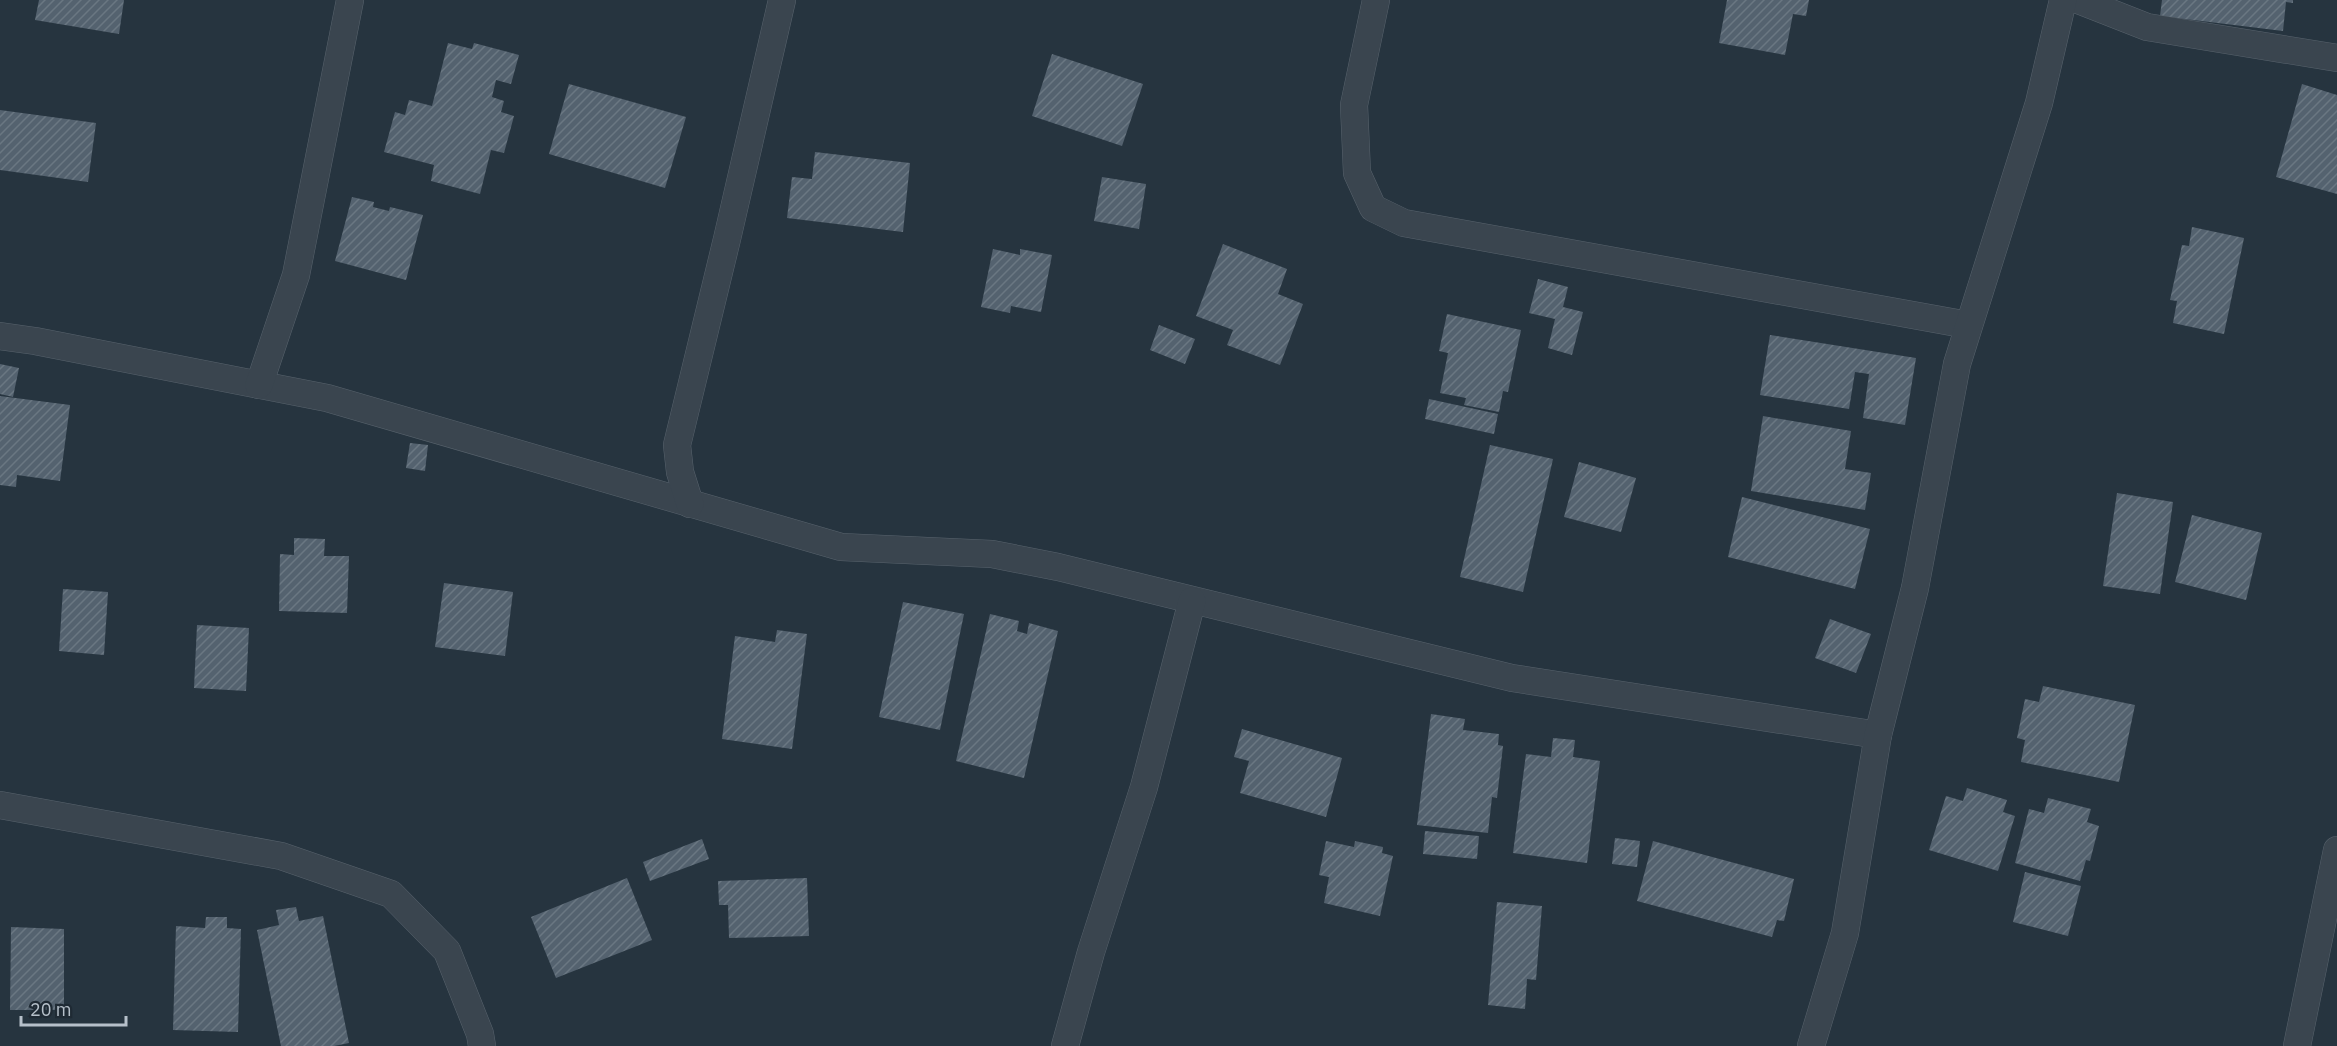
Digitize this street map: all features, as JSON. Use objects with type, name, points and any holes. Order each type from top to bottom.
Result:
[{"type":"street","points":[[260,385],[296,275],[350,0]]},
{"type":"street","points":[[690,504],[680,472],[677,445],[782,0]]},
{"type":"street","points":[[1376,0],[1354,105],[1357,173],[1373,208],[1404,223],[1968,325]]},
{"type":"street","points":[[1811,1046],[1845,933],[1878,735],[1915,588],[1956,364],[2039,103],[2063,0]]},
{"type":"street","points":[[2078,0],[2147,27],[2337,58]]},
{"type":"street","points":[[0,336],[327,398],[841,547],[992,554],[1058,567],[1512,678],[1878,735]]},
{"type":"street","points":[[1065,1046],[1091,952],[1144,787],[1192,601]]},
{"type":"street","points":[[0,805],[281,856],[391,894],[447,951],[480,1034],[482,1046]]},
{"type":"street","points":[[2297,1046],[2337,850]]},
{"type":"building","points":[[39,0],[124,0],[119,34],[35,20]]},
{"type":"building","points":[[1727,0],[1809,0],[1806,16],[1793,14],[1785,55],[1719,43]]},
{"type":"building","points":[[2162,0],[2293,0],[2293,3],[2286,2],[2283,31],[2160,16]]},
{"type":"building","points":[[448,43],[472,49],[474,43],[519,55],[511,84],[496,80],[492,97],[504,101],[501,112],[514,116],[504,153],[491,150],[480,194],[431,181],[434,165],[384,152],[395,112],[405,115],[409,100],[432,106]]},
{"type":"building","points":[[1052,54],[1143,84],[1122,146],[1032,116]]},
{"type":"building","points":[[569,84],[686,117],[665,188],[549,154]]},
{"type":"building","points":[[2302,84],[2337,95],[2337,194],[2276,177]]},
{"type":"building","points":[[0,110],[96,123],[88,182],[0,170]]},
{"type":"building","points":[[815,152],[910,163],[903,232],[787,218],[792,177],[812,179]]},
{"type":"building","points":[[1102,177],[1146,184],[1139,229],[1094,221]]},
{"type":"building","points":[[352,197],[374,202],[373,207],[389,211],[390,207],[423,215],[406,280],[335,261]]},
{"type":"building","points":[[2192,227],[2244,238],[2224,334],[2173,323],[2177,301],[2170,300],[2182,245],[2189,246]]},
{"type":"building","points":[[1223,244],[1287,269],[1278,294],[1303,304],[1280,365],[1227,345],[1233,330],[1196,316]]},
{"type":"building","points":[[993,249],[1020,255],[1020,249],[1052,255],[1041,312],[1011,306],[1010,313],[981,307]]},
{"type":"building","points":[[1538,279],[1568,287],[1563,307],[1583,312],[1572,355],[1548,348],[1555,319],[1529,313]]},
{"type":"building","points":[[1447,314],[1521,330],[1508,392],[1503,391],[1499,412],[1464,405],[1466,398],[1440,393],[1448,353],[1439,351]]},
{"type":"building","points":[[1159,325],[1195,339],[1185,364],[1150,350]]},
{"type":"building","points":[[1770,335],[1916,358],[1905,425],[1863,418],[1869,374],[1855,372],[1849,409],[1760,395]]},
{"type":"building","points":[[0,364],[19,368],[13,397],[0,394]]},
{"type":"building","points":[[0,396],[70,405],[60,481],[17,475],[16,487],[0,485]]},
{"type":"building","points":[[1429,399],[1498,414],[1494,434],[1425,419]]},
{"type":"building","points":[[1763,416],[1851,431],[1845,469],[1871,473],[1865,510],[1751,491]]},
{"type":"building","points":[[410,443],[428,445],[425,471],[406,468]]},
{"type":"building","points":[[1490,445],[1553,459],[1523,592],[1460,577]]},
{"type":"building","points":[[1579,462],[1636,478],[1621,532],[1564,517]]},
{"type":"building","points":[[2117,493],[2173,502],[2160,594],[2103,586]]},
{"type":"building","points":[[1742,497],[1870,529],[1855,589],[1728,557]]},
{"type":"building","points":[[2192,515],[2262,533],[2246,600],[2175,582]]},
{"type":"building","points":[[294,538],[325,539],[324,556],[349,556],[347,613],[279,611],[280,554],[294,555]]},
{"type":"building","points":[[444,583],[513,592],[505,656],[435,647]]},
{"type":"building","points":[[63,589],[108,592],[104,655],[59,651]]},
{"type":"building","points":[[903,602],[964,614],[940,730],[879,717]]},
{"type":"building","points":[[990,614],[1019,621],[1017,631],[1027,634],[1029,623],[1058,631],[1024,778],[956,761]]},
{"type":"building","points":[[1830,619],[1871,634],[1856,673],[1815,658]]},
{"type":"building","points":[[197,625],[249,628],[246,691],[194,688]]},
{"type":"building","points":[[777,630],[807,634],[792,749],[722,739],[735,636],[775,642]]},
{"type":"building","points":[[2043,686],[2135,705],[2119,782],[2021,762],[2025,740],[2017,738],[2025,699],[2039,702]]},
{"type":"building","points":[[1431,714],[1465,719],[1463,730],[1499,734],[1498,745],[1503,746],[1497,798],[1492,797],[1488,833],[1417,825]]},
{"type":"building","points":[[1242,729],[1342,758],[1326,817],[1240,793],[1249,761],[1234,757]]},
{"type":"building","points":[[1553,738],[1575,740],[1573,757],[1600,761],[1587,863],[1513,853],[1526,754],[1551,757]]},
{"type":"building","points":[[1967,788],[2007,800],[2003,812],[2015,816],[1998,871],[1929,850],[1946,796],[1963,801]]},
{"type":"building","points":[[2048,798],[2091,809],[2087,822],[2099,826],[2090,861],[2086,860],[2080,881],[2015,863],[2029,809],[2044,813]]},
{"type":"building","points":[[1425,831],[1479,836],[1477,859],[1423,854]]},
{"type":"building","points":[[1615,838],[1640,841],[1637,867],[1612,864]]},
{"type":"building","points":[[702,839],[709,859],[650,881],[643,862]]},
{"type":"building","points":[[1326,841],[1354,847],[1355,841],[1383,847],[1382,853],[1393,856],[1380,916],[1324,903],[1329,877],[1319,875]]},
{"type":"building","points":[[1653,841],[1794,879],[1784,921],[1777,920],[1772,937],[1637,901]]},
{"type":"building","points":[[2025,872],[2081,886],[2068,936],[2013,922]]},
{"type":"building","points":[[627,878],[652,940],[556,978],[531,917]]},
{"type":"building","points":[[807,878],[809,936],[729,938],[728,905],[719,905],[718,881]]},
{"type":"building","points":[[1497,902],[1542,906],[1536,980],[1527,979],[1525,1009],[1488,1005]]},
{"type":"building","points":[[296,907],[299,921],[323,916],[349,1043],[334,1046],[281,1046],[257,930],[279,925],[276,910]]},
{"type":"building","points":[[206,917],[227,917],[227,928],[241,929],[238,1032],[173,1030],[176,926],[205,928]]},
{"type":"building","points":[[11,927],[64,929],[64,1010],[10,1010]]}]
